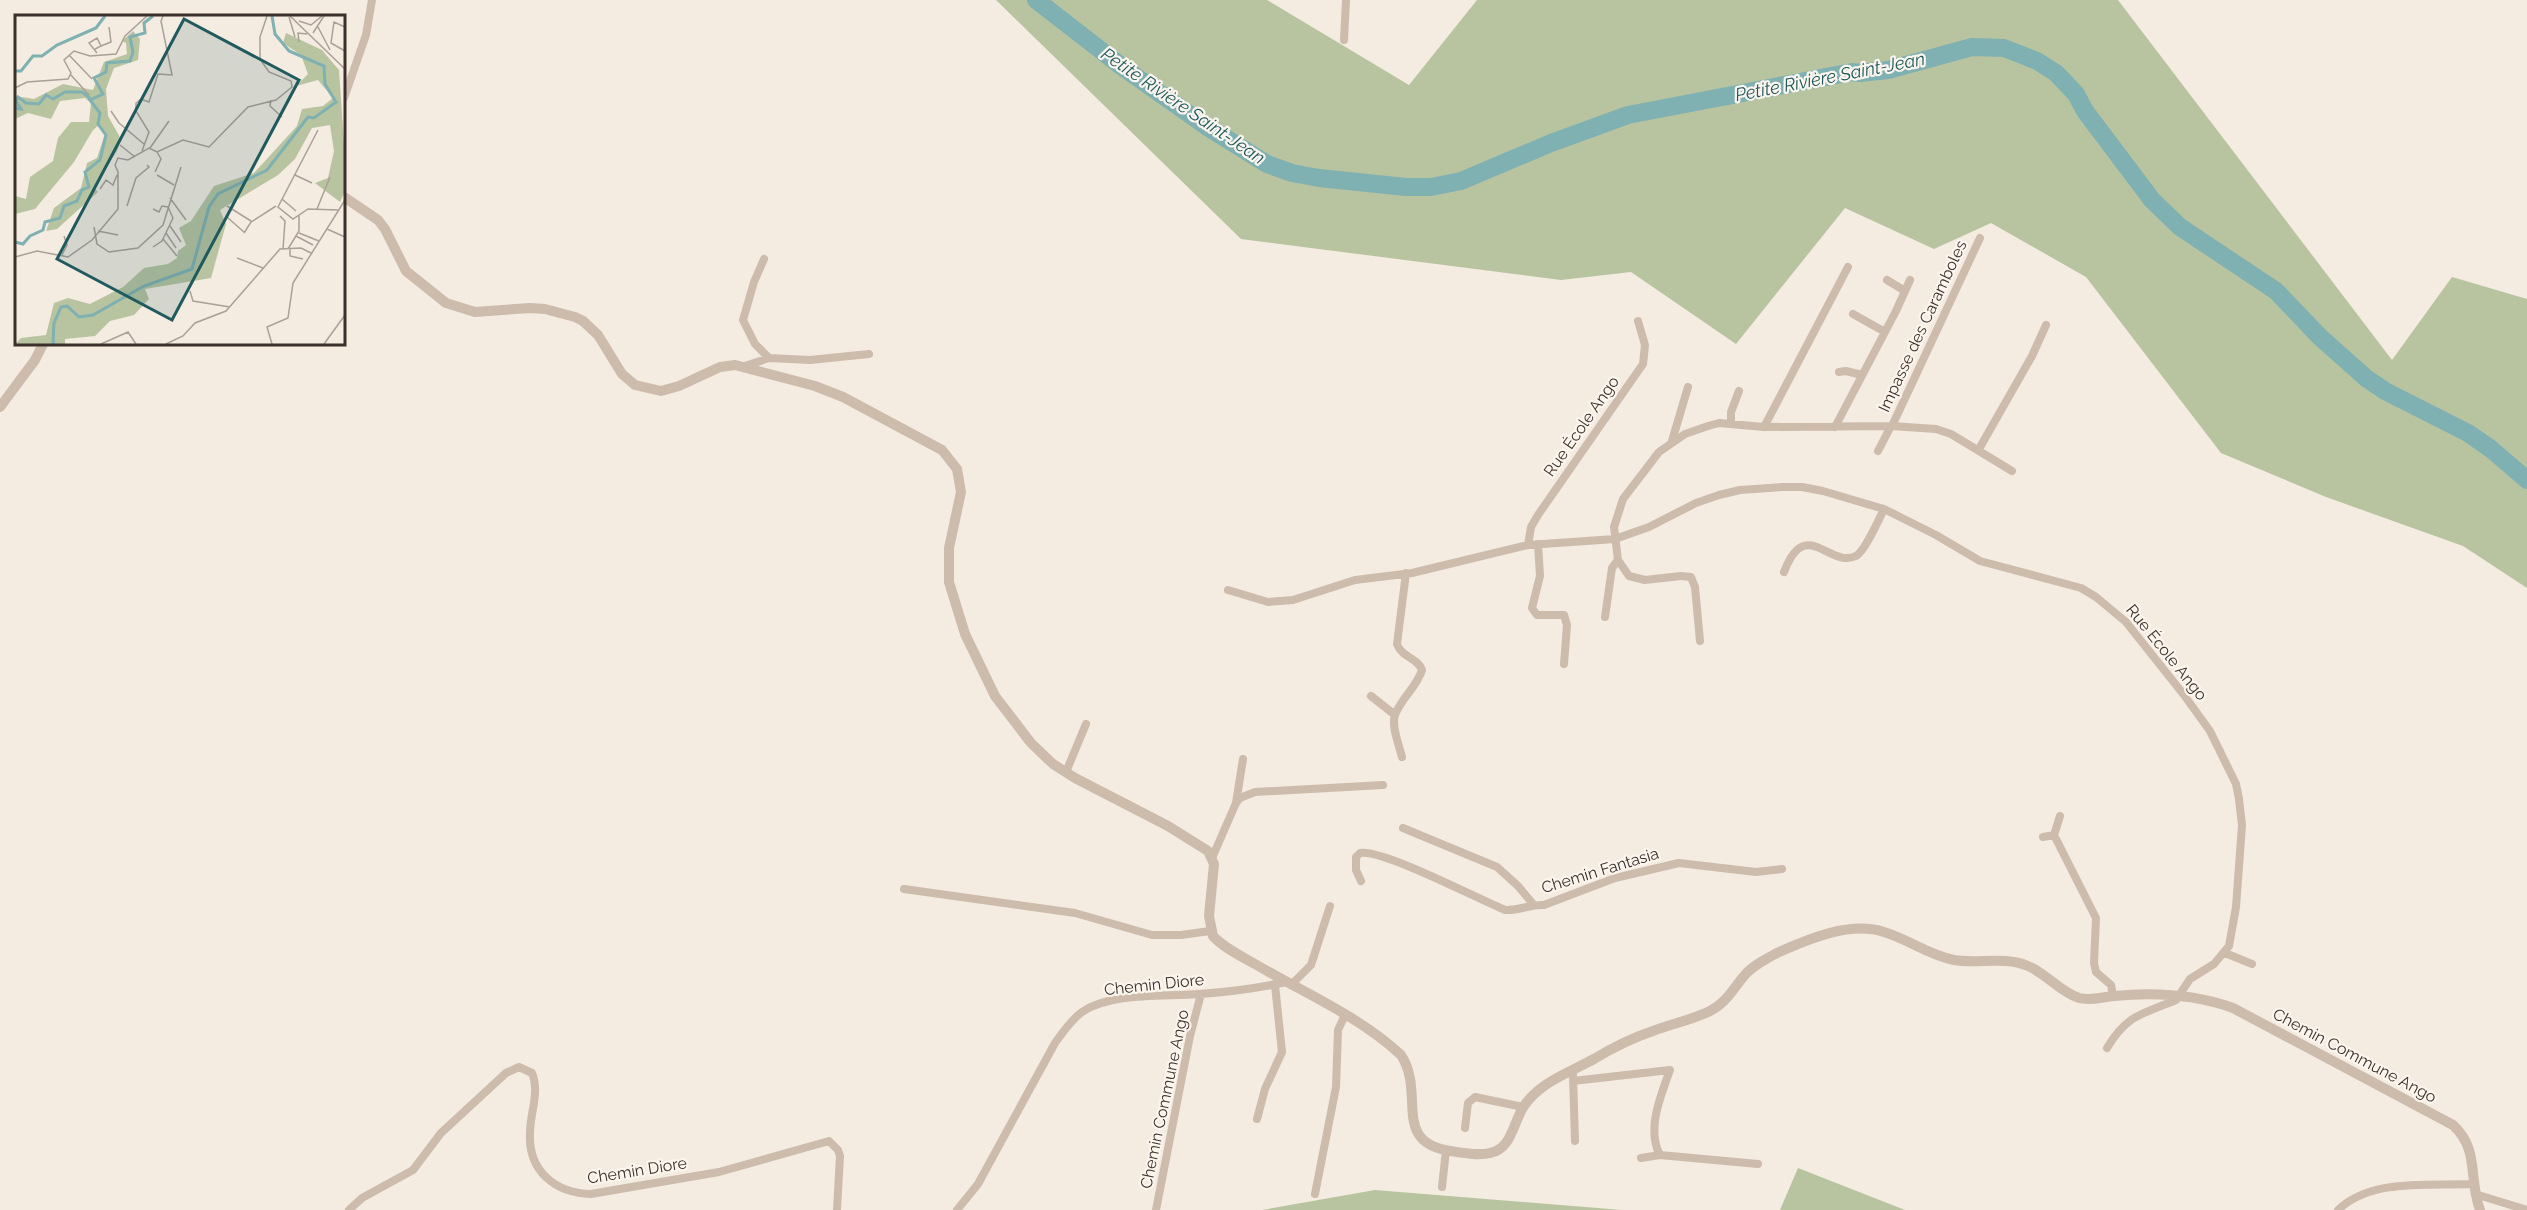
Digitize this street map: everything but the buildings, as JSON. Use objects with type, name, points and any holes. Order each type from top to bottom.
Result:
[{"type":"street","points":[[345,95],[366,35],[372,0]]},
{"type":"street","points":[[1344,40],[1346,0]]},
{"type":"street","points":[[345,198],[378,220],[385,229],[406,271],[446,303],[475,312],[530,308],[575,317],[584,321],[598,335],[621,374],[635,386],[661,391],[679,386],[720,367],[735,365],[815,386],[843,397],[936,447],[954,462],[960,476],[961,492],[948,563],[949,582],[954,603],[995,696],[1031,743],[1066,772],[1168,826],[1208,851],[1212,858],[1214,876],[1209,916],[1210,931],[1181,935],[1152,935],[1075,913],[903,889]]},
{"type":"street","name":"Impasse des Caramboles","points":[[1878,451],[1980,238]]},
{"type":"street","points":[[764,259],[754,282],[743,320],[755,344],[769,358]]},
{"type":"street","points":[[1764,427],[1848,267]]},
{"type":"street","points":[[1887,280],[1905,291]]},
{"type":"street","points":[[1835,427],[1910,280]]},
{"type":"street","points":[[1853,314],[1884,332]]},
{"type":"street","name":"Rue École Ango","points":[[1528,545],[1531,527],[1538,515],[1643,364],[1645,345],[1638,321]]},
{"type":"street","points":[[1979,449],[2032,356],[2046,325]]},
{"type":"street","points":[[0,407],[35,360],[42,345]]},
{"type":"street","points":[[742,367],[769,358],[810,360],[869,354]]},
{"type":"street","points":[[1839,372],[1846,371],[1862,375]]},
{"type":"street","points":[[1672,441],[1688,387]]},
{"type":"street","points":[[1731,424],[1731,412],[1739,391]]},
{"type":"street","points":[[1700,641],[1695,586],[1691,577],[1686,575],[1645,580],[1629,576],[1618,560],[1615,539],[1615,517],[1623,499],[1659,452],[1672,441],[1708,426],[1731,424],[1764,427],[1891,426],[1936,429],[1979,449],[2012,471]]},
{"type":"street","name":"Rue École Ango","points":[[1228,590],[1249,598],[1279,602],[1293,600],[1355,580],[1406,573],[1528,545],[1615,539],[1649,526],[1696,503],[1740,490],[1802,487],[1884,509],[1936,535],[1980,561],[2062,582],[2096,597],[2126,622],[2184,695],[2210,730],[2236,784],[2242,812],[2234,924],[2225,953]]},
{"type":"street","points":[[1784,572],[1791,555],[1803,546],[1845,557],[1854,557],[1863,548],[1884,509]]},
{"type":"street","points":[[1538,544],[1540,576],[1532,608],[1537,615],[1564,615],[1567,626],[1564,664]]},
{"type":"street","points":[[1605,617],[1612,568],[1618,560]]},
{"type":"street","points":[[1402,757],[1394,723],[1395,715],[1420,677],[1422,670],[1418,663],[1401,653],[1397,644],[1406,573]]},
{"type":"street","points":[[1371,696],[1395,715]]},
{"type":"street","points":[[1066,772],[1086,723]]},
{"type":"street","points":[[1212,858],[1236,803],[1243,759]]},
{"type":"street","points":[[1236,803],[1240,798],[1255,792],[1383,785]]},
{"type":"street","points":[[2060,816],[2054,835],[2094,913],[2097,924],[2095,968],[2099,975],[2111,985],[2113,996]]},
{"type":"street","name":"Chemin Fantasia","points":[[1403,828],[1497,867],[1518,886],[1533,904]]},
{"type":"street","points":[[2043,837],[2054,835]]},
{"type":"street","name":"Chemin Fantasia","points":[[1361,881],[1356,870],[1356,857],[1360,854],[1371,853],[1405,865],[1505,910],[1514,911],[1533,904],[1544,905],[1615,878],[1678,863],[1756,872],[1782,869]]},
{"type":"street","points":[[1257,1119],[1265,1089],[1282,1052],[1284,984],[1311,964],[1330,906]]},
{"type":"street","name":"Chemin Commune Ango","points":[[1210,931],[1217,940],[1284,984],[1345,1014],[1401,1055],[1410,1073],[1417,1135],[1432,1147],[1480,1154],[1501,1149],[1508,1141],[1523,1107],[1546,1084],[1573,1075],[1638,1037],[1710,1011],[1727,1000],[1746,974],[1776,954],[1846,930],[1871,929],[1951,959],[2004,961],[2026,965],[2079,998],[2179,994],[2233,1008],[2442,1117],[2462,1133],[2472,1154],[2474,1189],[2480,1210]]},
{"type":"street","points":[[2107,1048],[2126,1022],[2157,1006],[2176,1000],[2190,979],[2225,953],[2252,964]]},
{"type":"street","name":"Chemin Diore","points":[[957,1210],[978,1184],[1055,1043],[1068,1025],[1083,1011],[1102,1003],[1122,999],[1201,994],[1284,984]]},
{"type":"street","name":"Chemin Commune Ango","points":[[1156,1210],[1190,1036],[1201,994]]},
{"type":"street","points":[[1315,1194],[1336,1087],[1338,1030],[1345,1014]]},
{"type":"street","name":"Chemin Diore","points":[[349,1210],[362,1198],[407,1175],[420,1162],[441,1133],[506,1072],[519,1067],[526,1068],[532,1073],[536,1082],[530,1133],[533,1154],[542,1174],[558,1187],[574,1193],[591,1194],[719,1173],[829,1142],[838,1150],[840,1156],[837,1210]]},
{"type":"street","name":"Chemin Commune Ango","points":[[1573,1075],[1670,1070],[1656,1114],[1655,1131],[1660,1155]]},
{"type":"street","points":[[1573,1075],[1575,1141]]},
{"type":"street","points":[[1465,1128],[1468,1102],[1475,1097],[1523,1107]]},
{"type":"street","points":[[1442,1187],[1446,1150]]},
{"type":"street","points":[[1641,1158],[1660,1155],[1758,1164]]},
{"type":"street","points":[[2338,1210],[2346,1202],[2366,1191],[2398,1187],[2474,1189],[2527,1210]]},
{"type":"green space","points":[[996,0],[1267,0],[1409,85],[1477,0],[2118,0],[2392,360],[2452,277],[2527,299],[2527,588],[2463,546],[2326,497],[2221,453],[2086,277],[1991,223],[1934,249],[1845,208],[1736,344],[1631,272],[1561,280],[1241,239]]},
{"type":"green space","points":[[1798,1168],[1905,1210],[1780,1210]]},
{"type":"green space","points":[[1375,1190],[1622,1210],[1262,1210]]},
{"type":"waterway","name":"Petite Rivière Saint-Jean","points":[[1036,0],[1121,66],[1206,126],[1267,164],[1292,173],[1319,178],[1406,187],[1431,187],[1461,181],[1551,143],[1628,115],[1852,72],[1888,70],[1972,47],[2004,48],[2037,61],[2056,73],[2076,94],[2085,111],[2152,200],[2180,227],[2276,291],[2320,337],[2366,378],[2385,391],[2468,433],[2491,449],[2527,480]]}]
